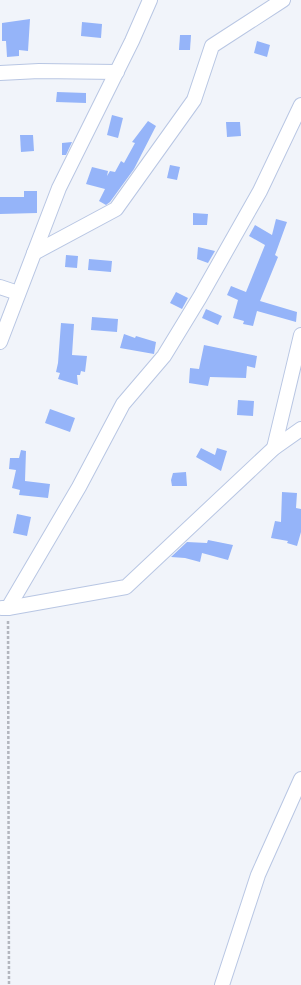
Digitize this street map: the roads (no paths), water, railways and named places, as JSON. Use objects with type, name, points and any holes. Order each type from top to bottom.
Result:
[{"type":"street","points":[[0,342],[59,188],[132,42],[150,0]]},
{"type":"street","points":[[34,253],[116,209],[194,100],[212,46],[283,0]]},
{"type":"street","points":[[0,73],[39,71],[117,72]]},
{"type":"street","points":[[4,608],[79,487],[123,404],[164,356],[200,297],[260,190],[301,106]]},
{"type":"street","points":[[0,287],[18,294]]},
{"type":"street","points":[[274,448],[301,336]]},
{"type":"street","points":[[4,608],[126,587],[274,448],[301,429]]},
{"type":"street","points":[[222,985],[258,875],[301,779]]}]
